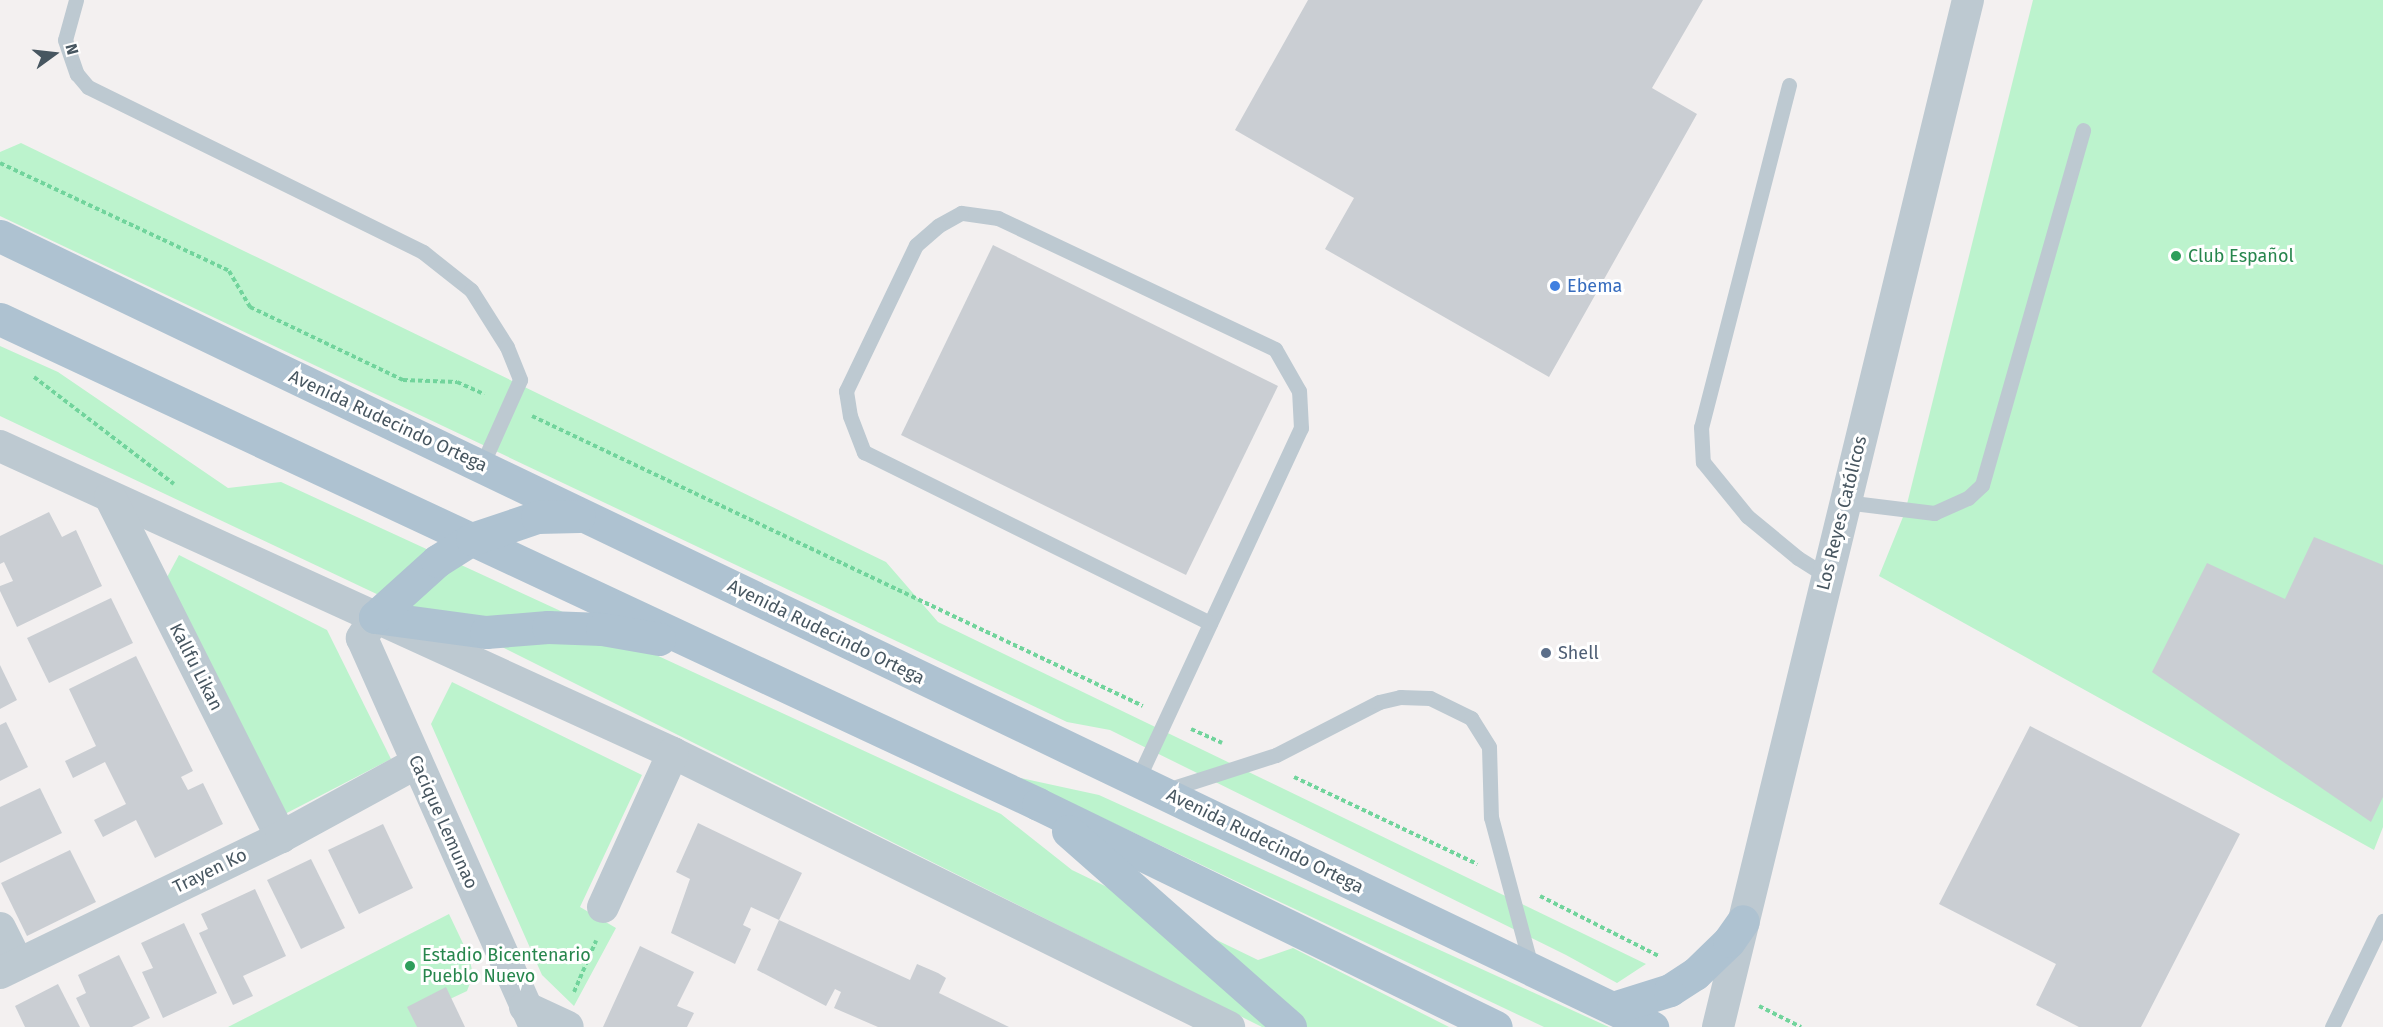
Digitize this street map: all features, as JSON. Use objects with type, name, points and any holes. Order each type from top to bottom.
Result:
[{"type":"main road","name":"Avenida Rudecindo Ortega","points":[[0,236],[1652,1027]]},
{"type":"main road","points":[[0,319],[1038,804],[1496,1027]]},
{"type":"main road","points":[[375,617],[437,561],[472,539],[537,517],[584,516]]},
{"type":"main road","points":[[375,617],[486,632],[548,627],[602,629],[711,651]]},
{"type":"main road","points":[[1038,804],[1290,1027]]},
{"type":"main road","points":[[1613,1008],[1670,990],[1695,974],[1729,941],[1743,921]]},
{"type":"street","name":"Los Reyes Católicos","points":[[1718,1027],[1968,0]]},
{"type":"street","points":[[0,446],[674,753],[1229,1027]]},
{"type":"street","name":"Kallfu Likan","points":[[110,497],[281,837]]},
{"type":"street","name":"Cacique Lemunao","points":[[375,617],[362,638],[417,763],[547,1021]]},
{"type":"street","points":[[603,907],[674,753]]},
{"type":"street","name":"Trayen Ko","points":[[9,968],[281,837],[417,763]]},
{"type":"street","points":[[0,928],[9,968]]},
{"type":"lane","points":[[76,0],[66,40],[77,74],[88,87],[423,252],[471,290],[507,346],[520,380],[482,465]]},
{"type":"lane","points":[[1788,85],[1701,427],[1703,462],[1747,516],[1790,551],[1827,576]]},
{"type":"lane","points":[[1845,502],[1934,513],[1960,503],[1982,485],[2083,130]]},
{"type":"lane","points":[[1210,623],[864,452],[850,416],[846,391],[916,245],[938,226],[962,213],[998,218],[1275,349],[1299,391],[1301,428],[1210,623],[1166,717],[1149,786],[1259,761],[1390,699],[1430,698],[1461,713],[1482,731],[1489,747],[1491,817],[1532,969]]},
{"type":"lane","points":[[2332,1027],[2383,921]]},
{"type":"path","points":[[0,163],[229,271],[250,307],[393,376],[403,380],[457,382],[509,405],[1508,880],[1695,974]]},
{"type":"path","points":[[547,1021],[596,944],[603,907]]},
{"type":"path","points":[[1726,990],[1801,1027]]},
{"type":"green space","name":"Club Español","points":[[2033,0],[2383,0],[2383,827],[2374,850],[1879,576],[1905,512]]},
{"type":"green space","points":[[21,143],[886,562],[938,622],[1646,964],[1617,983],[1566,955],[1110,730],[1067,722],[0,216],[0,152]]},
{"type":"green space","points":[[0,346],[58,372],[228,488],[281,482],[1001,814],[1072,870],[1258,960],[1293,948],[1449,1027],[1262,1027],[470,631],[383,597],[0,416]]},
{"type":"green space","points":[[179,555],[327,630],[391,759],[283,815],[165,581]]},
{"type":"green space","points":[[452,682],[642,775],[580,907],[616,928],[574,1006],[542,975],[431,724]]},
{"type":"green space","points":[[1016,777],[1099,795],[1609,1027],[1544,1027]]},
{"type":"green space","name":"Estadio Bicentenario Pueblo Nuevo","points":[[449,914],[469,956],[473,975],[467,991],[450,999],[464,1027],[228,1027]]},
{"type":"building","points":[[1308,0],[1703,0],[1652,88],[1697,114],[1549,377],[1325,249],[1354,198],[1235,130]]},
{"type":"building","points":[[993,245],[1278,386],[1186,575],[901,435]]},
{"type":"building","points":[[49,512],[62,537],[76,530],[102,586],[17,627],[0,591],[0,586],[13,581],[4,562],[0,564],[0,536]]},
{"type":"building","points":[[2314,537],[2383,565],[2383,797],[2371,822],[2152,672],[2207,563],[2285,599]]},
{"type":"building","points":[[111,598],[133,643],[49,683],[27,638]]},
{"type":"building","points":[[136,656],[193,771],[181,777],[188,790],[203,783],[223,824],[155,858],[136,820],[103,837],[94,820],[126,804],[105,762],[73,778],[65,761],[96,746],[69,689]]},
{"type":"building","points":[[0,665],[17,700],[0,709]]},
{"type":"building","points":[[6,722],[28,767],[0,781],[0,725]]},
{"type":"building","points":[[2030,726],[2240,834],[2141,1027],[2079,1027],[2036,1005],[2056,964],[1939,904]]},
{"type":"building","points":[[40,788],[62,833],[0,863],[0,807]]},
{"type":"building","points":[[698,823],[802,873],[779,920],[751,907],[743,925],[751,929],[735,964],[671,933],[690,879],[676,872]]},
{"type":"building","points":[[383,824],[413,888],[359,914],[328,850]]},
{"type":"building","points":[[70,850],[96,902],[27,936],[1,883]]},
{"type":"building","points":[[311,859],[345,928],[301,949],[267,880]]},
{"type":"building","points":[[255,889],[286,956],[243,976],[253,996],[233,1005],[199,933],[208,929],[201,914]]},
{"type":"building","points":[[779,920],[910,980],[917,964],[938,973],[946,978],[939,993],[1009,1027],[878,1027],[834,1008],[841,992],[835,989],[826,1006],[757,970]]},
{"type":"building","points":[[184,923],[217,993],[163,1018],[142,972],[153,968],[141,943]]},
{"type":"building","points":[[640,946],[694,972],[677,1006],[694,1013],[687,1027],[603,1027]]},
{"type":"building","points":[[119,955],[150,1018],[132,1027],[90,1027],[76,998],[86,993],[78,975]]},
{"type":"building","points":[[58,984],[80,1027],[25,1027],[15,1006]]},
{"type":"building","points":[[446,987],[465,1027],[417,1027],[407,1007]]},
{"type":"place","name":"Club Español","points":[[2176,256]]},
{"type":"place","name":"Ebema","points":[[1555,286]]},
{"type":"place","name":"Shell","points":[[1546,653]]},
{"type":"place","name":"Estadio Bicentenario Pueblo Nuevo","points":[[410,966]]}]
